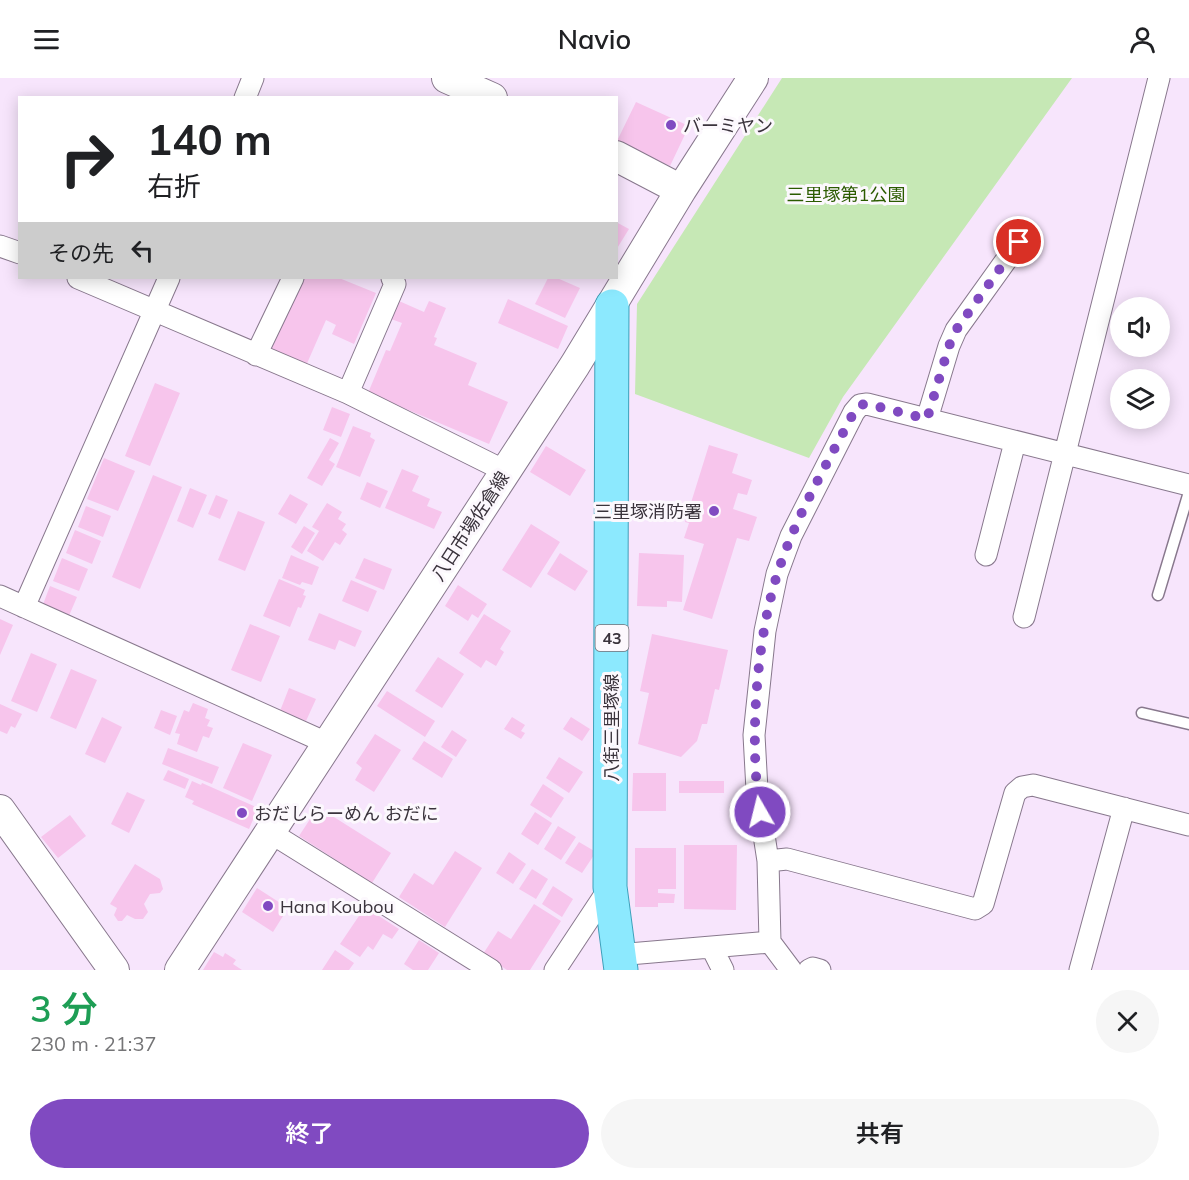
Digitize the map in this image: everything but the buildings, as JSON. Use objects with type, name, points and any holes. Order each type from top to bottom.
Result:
[{"type":"main road","points":[[447,78],[488,96]]},
{"type":"main road","name":"八日市場佐倉線","points":[[180,970],[272,833],[612,306],[681,190],[753,78]]},
{"type":"main road","points":[[618,157],[681,190]]},
{"type":"main road","name":"八街三里塚線","points":[[612,306],[610,887],[619,963]]},
{"type":"main road","points":[[0,810],[114,970]]},
{"type":"street","points":[[246,96],[253,78]]},
{"type":"street","points":[[1024,617],[1159,78]]},
{"type":"street","points":[[927,419],[956,330],[1019,242]]},
{"type":"street","points":[[0,246],[18,253]]},
{"type":"street","points":[[81,279],[156,309],[256,355],[348,393],[505,471]]},
{"type":"street","points":[[24,607],[169,279]]},
{"type":"street","points":[[256,355],[293,279]]},
{"type":"street","points":[[348,393],[395,284],[392,279]]},
{"type":"street","points":[[791,970],[770,942],[768,861],[757,790],[754,735],[765,631],[777,574],[806,505],[854,412],[860,405],[867,404],[1189,485]]},
{"type":"street","points":[[986,555],[1015,442]]},
{"type":"street","points":[[0,596],[329,744]]},
{"type":"street","points":[[768,861],[787,860],[975,909],[983,904],[1016,793],[1022,787],[1033,785],[1189,825]]},
{"type":"street","points":[[1080,970],[1124,808]]},
{"type":"street","points":[[272,833],[491,970]]},
{"type":"street","points":[[555,970],[610,887]]},
{"type":"street","points":[[619,963],[712,948],[770,942]]},
{"type":"street","points":[[712,948],[723,970]]},
{"type":"street","points":[[809,970],[813,968],[820,970]]},
{"type":"lane","points":[[1158,595],[1189,492]]},
{"type":"lane","points":[[1142,713],[1189,724]]},
{"type":"green space","name":"三里塚第1公園","points":[[782,78],[1072,78],[843,397],[809,458],[635,394],[637,304]]},
{"type":"place","name":"バーミヤン","points":[[671,125]]},
{"type":"place","name":"三里塚消防署","points":[[714,511]]},
{"type":"place","name":"おだしらーめん おだに","points":[[242,813]]},
{"type":"place","name":"Hana Koubou","points":[[268,906]]},
{"type":"route","points":[[760,812],[754,735],[760,670],[765,631],[777,574],[791,536],[854,412],[860,405],[867,404],[927,419],[956,330],[1019,242]]}]
